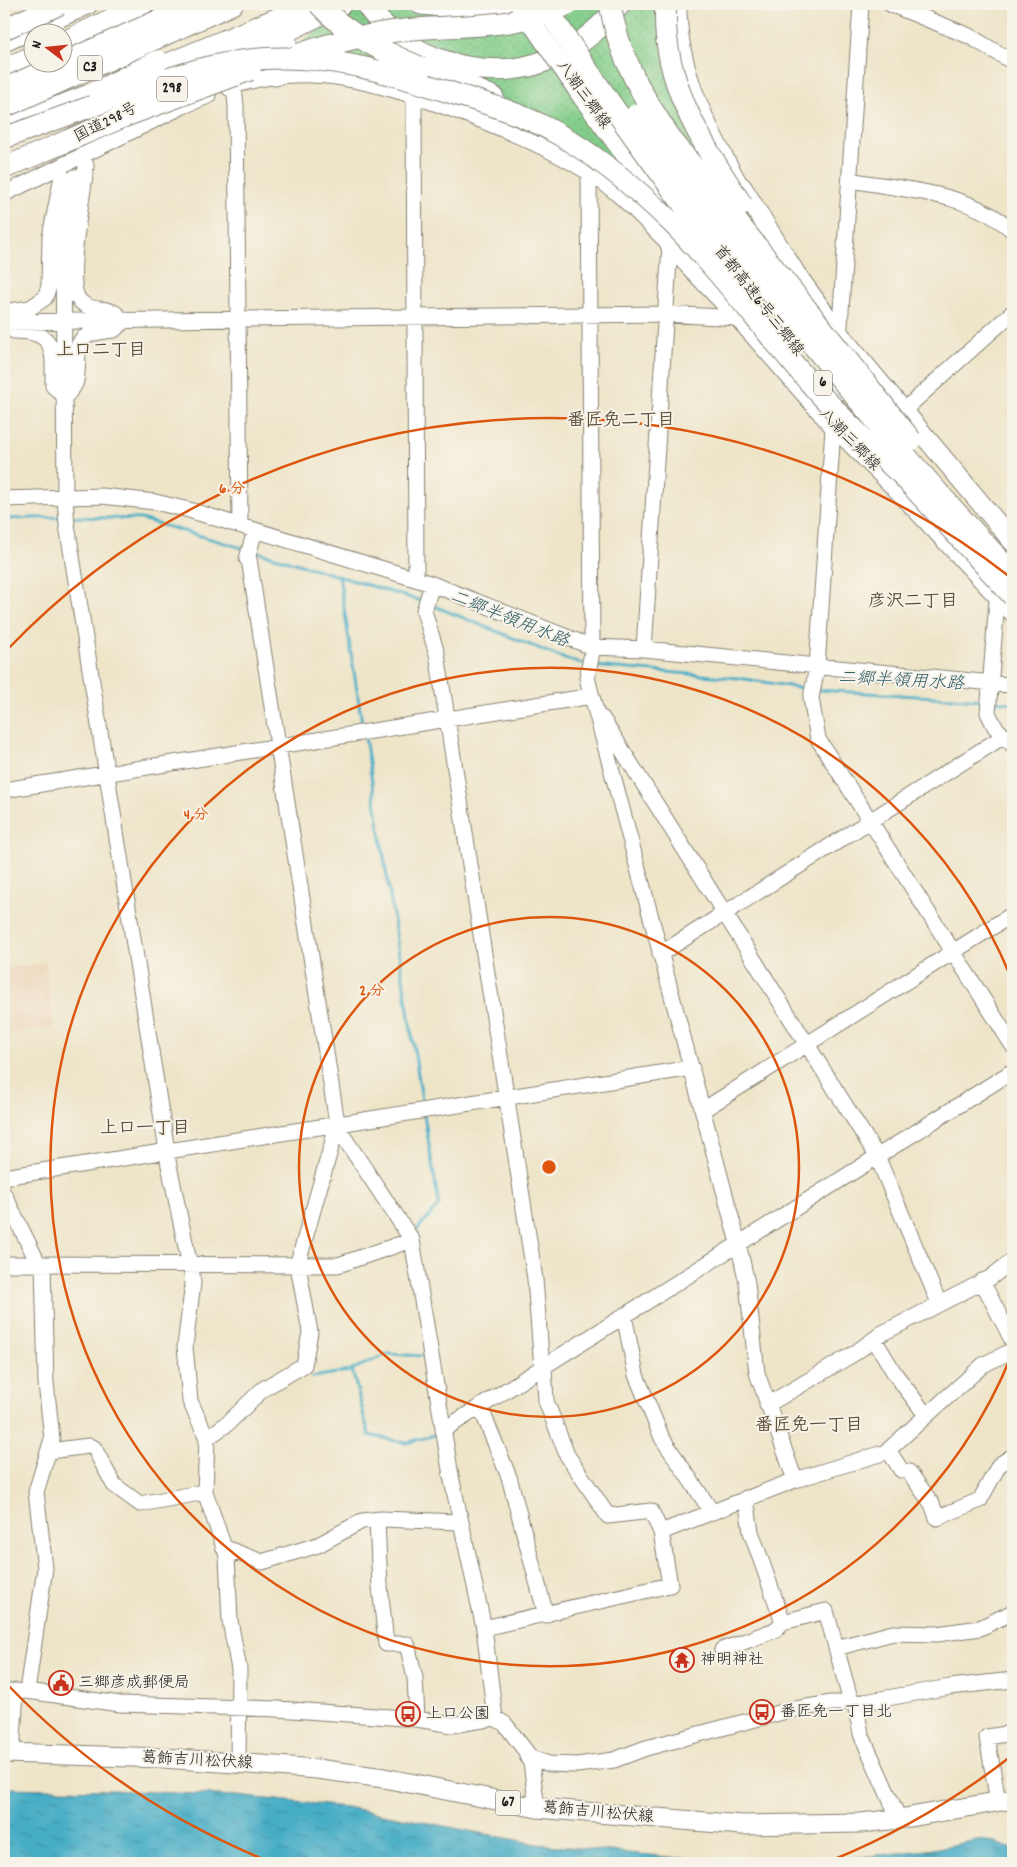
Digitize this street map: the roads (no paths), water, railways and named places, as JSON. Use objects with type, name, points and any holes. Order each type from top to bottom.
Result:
[{"type":"highway","points":[[4,29],[60,4]]},
{"type":"highway","points":[[4,41],[87,4]]},
{"type":"highway","points":[[72,26],[125,4]]},
{"type":"highway","points":[[72,38],[143,4]]},
{"type":"highway","name":"C3","points":[[4,107],[174,22],[195,4]]},
{"type":"highway","name":"C3","points":[[4,89],[174,22],[232,4]]},
{"type":"highway","points":[[4,137],[235,22],[291,4]]},
{"type":"highway","name":"国道298号","points":[[4,175],[315,8],[341,4]]},
{"type":"highway","points":[[366,4],[384,25],[414,48],[449,62],[488,69],[526,66],[560,55],[592,34],[620,4]]},
{"type":"highway","points":[[422,4],[496,11],[545,4]]},
{"type":"highway","name":"6","points":[[545,4],[587,71],[654,153]]},
{"type":"highway","name":"6","points":[[560,4],[654,153]]},
{"type":"highway","points":[[4,168],[123,117],[227,78],[346,40],[406,30],[508,23],[533,17],[568,4]]},
{"type":"highway","points":[[610,4],[615,34],[623,55],[656,116],[672,140],[802,301],[849,364],[936,472],[1013,561]]},
{"type":"highway","points":[[666,4],[666,28],[676,85],[690,118],[721,174],[802,301]]},
{"type":"highway","points":[[315,8],[380,50],[508,104],[529,120]]},
{"type":"highway","points":[[275,75],[287,41],[315,8]]},
{"type":"highway","points":[[4,128],[315,8]]},
{"type":"highway","points":[[4,56],[22,48]]},
{"type":"highway","points":[[4,137],[142,87],[188,73],[244,60],[276,58],[322,59],[374,69],[529,120],[549,129],[587,153],[670,221],[692,243],[812,386],[897,471]]},
{"type":"highway","points":[[4,69],[22,61]]},
{"type":"highway","name":"首都高速6号三郷線","points":[[654,153],[745,288],[897,471],[1006,596]]},
{"type":"highway","name":"首都高速6号三郷線","points":[[654,153],[849,390],[945,501],[1013,574]]},
{"type":"main road","name":"八潮三郷線","points":[[519,4],[583,98],[650,185],[670,204],[680,206],[690,204],[722,185],[733,184],[742,187]]},
{"type":"main road","name":"八潮三郷線","points":[[650,185],[670,245],[739,318],[832,424],[958,553],[1006,596],[1013,612]]},
{"type":"main road","points":[[742,187],[796,274],[840,335],[1013,542]]},
{"type":"main road","name":"葛飾吉川松伏線","points":[[8,1753],[238,1763],[317,1769],[376,1777],[537,1808],[742,1825],[802,1825],[899,1819],[1006,1800]]},
{"type":"street","points":[[4,19],[38,4]]},
{"type":"street","points":[[679,4],[684,60],[695,95],[712,134],[742,187]]},
{"type":"street","points":[[861,4],[817,667],[812,695],[818,739],[1013,1046]]},
{"type":"street","points":[[890,4],[969,36],[1013,62]]},
{"type":"street","points":[[4,194],[181,107],[234,86],[275,75],[316,74],[367,82],[414,96],[496,126],[589,173],[620,196],[670,245],[664,314],[644,649]]},
{"type":"street","points":[[234,86],[236,106],[240,525]]},
{"type":"street","points":[[414,96],[416,579]]},
{"type":"street","points":[[82,155],[86,165],[76,235],[74,265],[76,296],[86,306],[114,312],[124,321]]},
{"type":"street","points":[[4,312],[30,308],[45,298],[49,286],[50,237],[62,176],[58,168]]},
{"type":"street","points":[[589,173],[593,647],[587,674],[592,699],[738,1243],[747,1283],[757,1374],[795,1480]]},
{"type":"street","points":[[75,177],[63,238],[62,322],[67,525],[166,1151],[194,1283],[185,1346],[190,1401],[207,1438],[205,1492],[227,1556],[230,1620],[239,1669],[238,1763]]},
{"type":"street","points":[[850,180],[963,202],[993,216],[1013,231]]},
{"type":"street","points":[[958,553],[957,511],[952,500],[895,433],[894,425],[903,410],[1013,312]]},
{"type":"street","points":[[4,322],[664,314],[739,318]]},
{"type":"street","points":[[65,398],[76,383],[77,348],[83,337],[93,332],[114,330],[124,321]]},
{"type":"street","points":[[4,328],[8,331],[33,331],[44,337],[50,345],[53,357],[53,386],[65,398]]},
{"type":"street","points":[[4,499],[102,496],[155,502],[240,525],[432,584],[593,647],[644,649],[1013,685]]},
{"type":"street","points":[[660,954],[869,820],[1009,741],[988,713],[991,683],[1006,596],[1000,526]]},
{"type":"street","points":[[255,530],[248,559],[338,1124],[412,1240],[460,1522],[484,1628],[495,1718]]},
{"type":"street","points":[[432,584],[424,611],[437,654],[536,1279],[546,1401],[567,1455],[608,1516],[651,1511],[661,1532],[670,1585],[484,1628]]},
{"type":"street","points":[[4,790],[447,719],[592,699]]},
{"type":"street","points":[[592,699],[612,735],[877,1156],[938,1303]]},
{"type":"street","points":[[703,1110],[1013,914]]},
{"type":"street","points":[[4,1177],[692,1068]]},
{"type":"street","points":[[443,1430],[1013,1071]]},
{"type":"street","points":[[207,1438],[227,1424],[263,1389],[304,1365],[310,1332],[298,1266],[338,1124]]},
{"type":"street","points":[[4,1194],[41,1265],[46,1383],[52,1439],[36,1492],[45,1568],[16,1691],[8,1753]]},
{"type":"street","points":[[4,1264],[338,1265],[412,1240]]},
{"type":"street","points":[[767,1405],[855,1353],[874,1339],[982,1281],[1013,1260]]},
{"type":"street","points":[[982,1281],[1013,1342]]},
{"type":"street","points":[[624,1315],[632,1361],[662,1438],[712,1512]]},
{"type":"street","points":[[874,1339],[926,1416]]},
{"type":"street","points":[[661,1532],[795,1480],[889,1451],[983,1365],[1013,1350]]},
{"type":"street","points":[[480,1406],[509,1477],[546,1615]]},
{"type":"street","points":[[48,1450],[89,1446],[94,1448],[114,1484],[140,1504],[205,1492]]},
{"type":"street","points":[[889,1451],[901,1470],[909,1472],[932,1504],[937,1518],[980,1500],[999,1465],[1013,1456]]},
{"type":"street","points":[[746,1498],[751,1532],[783,1622]]},
{"type":"street","points":[[377,1520],[380,1586],[386,1644],[407,1644],[415,1678],[417,1719]]},
{"type":"street","points":[[223,1547],[262,1562],[328,1541],[362,1521],[460,1522]]},
{"type":"street","points":[[722,1650],[779,1628],[783,1622],[826,1611],[861,1734],[899,1819]]},
{"type":"street","points":[[836,1648],[892,1633],[937,1634],[980,1628],[1013,1612]]},
{"type":"street","points":[[527,1756],[549,1764],[608,1762],[646,1748],[790,1710],[1013,1680]]},
{"type":"street","points":[[16,1691],[120,1704],[240,1707],[417,1719],[452,1725],[495,1718],[505,1724],[531,1763],[537,1808]]},
{"type":"street","points":[[1006,1800],[987,1738],[1013,1733]]},
{"type":"water","points":[[4,1788],[112,1790],[237,1796],[346,1807],[537,1844],[721,1862],[840,1859],[928,1850],[982,1839],[1013,1849],[1013,1863],[4,1863]]},
{"type":"waterway","name":"二郷半領用水路","points":[[4,519],[63,517]]},
{"type":"waterway","name":"二郷半領用水路","points":[[72,517],[141,519],[246,549]]},
{"type":"waterway","name":"二郷半領用水路","points":[[255,551],[421,601]]},
{"type":"waterway","points":[[339,576],[363,729]]},
{"type":"waterway","name":"二郷半領用水路","points":[[429,604],[565,659],[584,664]]},
{"type":"waterway","name":"二郷半領用水路","points":[[593,666],[738,678],[807,689]]},
{"type":"waterway","name":"二郷半領用水路","points":[[816,690],[984,700]]},
{"type":"waterway","name":"二郷半領用水路","points":[[993,701],[1013,703]]},
{"type":"waterway","points":[[365,737],[423,1106]]},
{"type":"waterway","points":[[414,1233],[439,1205],[424,1115]]},
{"type":"waterway","points":[[313,1377],[349,1371],[387,1354],[425,1356]]},
{"type":"waterway","points":[[352,1370],[369,1435],[406,1443],[438,1434]]},
{"type":"tunnel","points":[[67,72],[77,133],[75,177]]},
{"type":"place","name":"神明神社","points":[[682,1660]]},
{"type":"place","name":"三郷彦成郵便局","points":[[61,1683]]},
{"type":"place","name":"番匠免一丁目北","points":[[762,1712]]},
{"type":"place","name":"上口公園","points":[[408,1714]]},
{"type":"district","name":"上口二丁目","points":[[101,351]]},
{"type":"district","name":"番匠免二丁目","points":[[621,421]]},
{"type":"district","name":"彦沢二丁目","points":[[913,602]]},
{"type":"district","name":"上口一丁目","points":[[145,1129]]},
{"type":"district","name":"番匠免一丁目","points":[[809,1426]]}]
